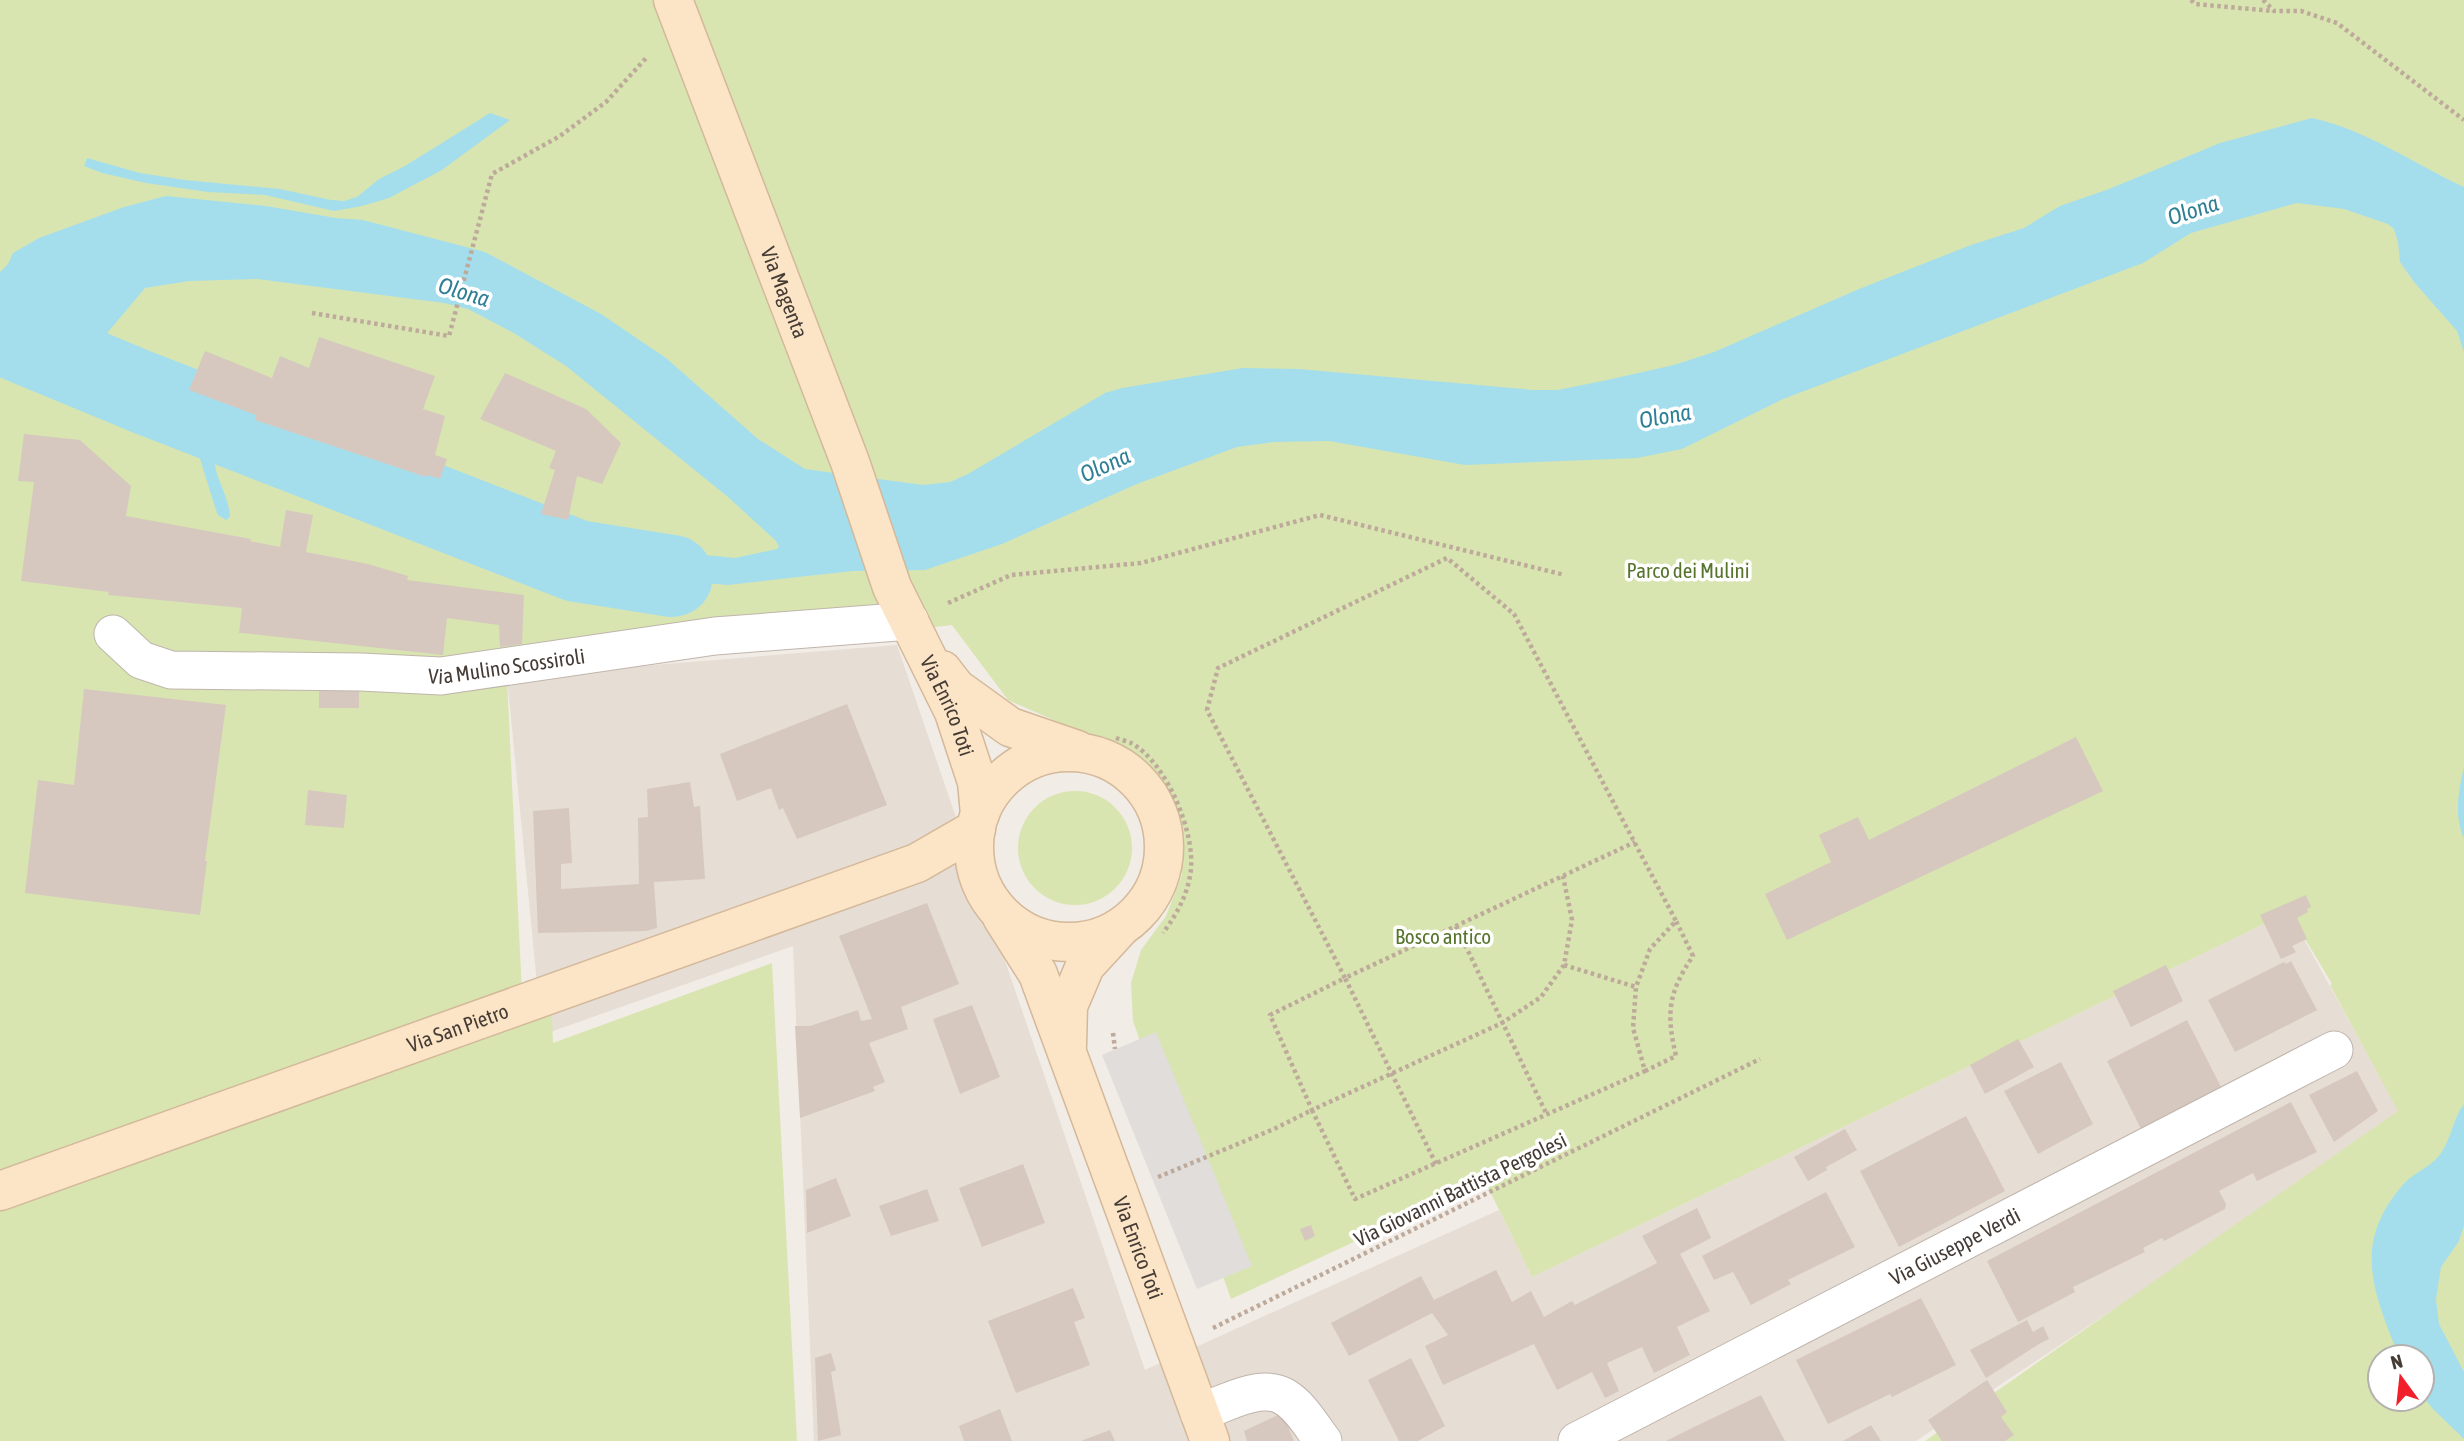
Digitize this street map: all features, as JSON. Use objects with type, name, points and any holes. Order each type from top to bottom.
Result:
[{"type":"street","name":"Via Magenta","points":[[674,3],[850,462],[892,587]]},
{"type":"street","name":"Via Enrico Toti","points":[[892,587],[954,712],[977,782],[977,836],[981,883],[1038,974],[1204,1427]]},
{"type":"street","name":"Via Enrico Toti","points":[[915,631],[956,688],[1010,727],[1097,744],[1142,785],[1159,813],[1165,844],[1160,876],[1145,904],[1085,966],[1068,1006],[1066,1054]]},
{"type":"street","name":"Via Mulino Scossiroli","points":[[113,634],[141,660],[171,670],[441,676],[715,636],[915,631]]},
{"type":"street","name":"Via Enrico Toti","points":[[977,836],[993,791],[1012,772],[1035,758],[1097,744]]},
{"type":"street","name":"Via San Pietro","points":[[0,1191],[917,863],[958,866],[977,836]]},
{"type":"street","name":"Via Enrico Toti","points":[[990,900],[1010,922],[1036,936],[1066,942],[1095,939],[1122,926]]},
{"type":"street","name":"Via Giuseppe Verdi","points":[[1577,1441],[2333,1050]]},
{"type":"street","points":[[1204,1427],[1253,1394],[1268,1392],[1283,1396],[1295,1406],[1323,1441]]},
{"type":"path","points":[[2191,0],[2195,4],[2301,11],[2337,23],[2464,120]]},
{"type":"path","points":[[2263,0],[2274,11]]},
{"type":"path","points":[[312,313],[449,336],[492,174],[560,136],[606,102],[645,62],[674,3]]},
{"type":"path","points":[[915,631],[1010,575],[1141,563],[1320,515],[1565,575]]},
{"type":"path","points":[[1436,1164],[1345,978],[1207,710],[1218,668],[1447,558],[1514,614],[1635,842],[1693,956],[1679,976],[1671,1001],[1669,1026],[1676,1056],[1547,1115],[1436,1164],[1355,1199],[1270,1015],[1345,978],[1635,842]]},
{"type":"path","points":[[1097,744],[1133,744],[1161,771],[1189,831],[1191,874],[1181,909],[1160,937]]},
{"type":"path","points":[[1118,1193],[1274,1129],[1502,1023],[1541,997],[1564,965],[1572,920],[1563,876]]},
{"type":"path","points":[[1645,1070],[1633,1028],[1636,987],[1650,949],[1676,921]]},
{"type":"path","points":[[1456,926],[1547,1115]]},
{"type":"path","points":[[1564,965],[1636,987]]},
{"type":"path","points":[[1111,1024],[1115,1049]]},
{"type":"path","name":"Via Giovanni Battista Pergolesi","points":[[1175,1347],[1759,1059]]},
{"type":"shaded area","points":[[897,645],[1145,1370],[1499,1210],[1532,1277],[2289,912],[2402,1117],[1916,1441],[814,1441],[793,946],[542,1035],[507,677]]},
{"type":"shaded area","points":[[1156,1032],[1252,1266],[1197,1289],[1102,1055]]},
{"type":"green space","name":"Parco dei Mulini","points":[[0,0],[2464,0],[2464,1441],[1925,1441],[2398,1111],[2330,985],[2332,984],[2289,912],[1532,1277],[1485,1181],[1231,1299],[1133,1021],[1131,983],[1141,950],[1166,916],[1182,875],[1180,830],[1162,788],[1133,755],[1008,700],[952,625],[507,678],[522,994],[551,993],[553,1043],[772,963],[797,1441],[0,1441]]},
{"type":"green space","points":[[1075,791],[1097,795],[1115,808],[1128,826],[1132,848],[1128,870],[1115,888],[1097,901],[1075,905],[1053,901],[1035,888],[1022,870],[1018,848],[1022,826],[1035,808],[1053,795]]},
{"type":"water","points":[[490,113],[510,120],[442,170],[389,198],[334,211],[265,195],[208,192],[146,183],[84,166],[87,158],[140,173],[280,189],[344,201],[357,197],[379,179],[405,166]]},
{"type":"water","points":[[2312,118],[2371,139],[2464,187],[2464,352],[2457,331],[2400,262],[2394,229],[2388,224],[2344,209],[2297,203],[2191,233],[2143,263],[1783,399],[1682,449],[1637,458],[1465,465],[1329,441],[1273,442],[1237,447],[1137,484],[1002,544],[925,570],[853,571],[727,585],[605,574],[468,519],[328,477],[336,447],[426,477],[462,485],[604,545],[735,558],[777,549],[779,546],[728,497],[566,366],[512,332],[468,309],[444,303],[257,279],[189,281],[145,288],[108,332],[107,337],[164,369],[173,384],[206,413],[255,420],[312,439],[307,470],[231,435],[219,436],[214,457],[229,507],[230,517],[226,520],[218,515],[195,443],[155,406],[94,378],[82,376],[68,380],[0,356],[0,272],[13,253],[39,238],[124,207],[166,196],[266,206],[363,220],[485,252],[601,314],[666,358],[758,439],[805,469],[923,485],[950,482],[968,474],[1105,393],[1243,368],[1299,369],[1558,390],[1674,365],[1714,352],[1859,289],[1971,245],[2024,228],[2060,206],[2109,189],[2220,143]]},
{"type":"water","points":[[2464,767],[2464,839],[2458,803]]},
{"type":"water","points":[[2464,1104],[2464,1225],[2459,1241],[2441,1267],[2436,1299],[2439,1324],[2464,1372],[2464,1439],[2436,1412],[2436,1343],[2394,1343],[2382,1313],[2372,1271],[2376,1230],[2386,1209],[2405,1182],[2438,1157]]},
{"type":"building","points":[[319,337],[435,376],[423,409],[445,416],[435,455],[447,459],[440,479],[427,475],[426,477],[255,420],[256,415],[189,390],[205,351],[272,378],[280,356],[309,368]]},
{"type":"building","points":[[505,373],[586,409],[621,443],[602,484],[577,476],[568,520],[541,514],[555,470],[549,468],[556,451],[480,419]]},
{"type":"building","points":[[24,434],[80,440],[131,486],[126,516],[251,539],[250,541],[280,547],[286,510],[313,515],[306,552],[368,564],[408,576],[407,580],[524,595],[522,644],[500,647],[499,625],[447,618],[443,655],[239,633],[242,608],[108,595],[109,592],[21,581],[34,482],[18,481]]},
{"type":"building","points":[[84,689],[226,705],[200,915],[25,893],[38,780],[74,785]]},
{"type":"building","points":[[319,690],[359,690],[359,708],[319,708]]},
{"type":"building","points":[[847,704],[887,805],[797,839],[783,808],[779,810],[771,788],[737,801],[720,754]]},
{"type":"building","points":[[2076,737],[2103,791],[1787,940],[1765,894],[1831,862],[1819,835],[1858,817],[1869,840]]},
{"type":"building","points":[[690,782],[694,807],[700,806],[705,879],[654,882],[657,928],[646,931],[538,933],[533,811],[569,808],[572,863],[561,864],[561,889],[639,884],[638,818],[648,817],[647,789]]},
{"type":"building","points":[[308,790],[347,795],[344,828],[305,825]]},
{"type":"building","points":[[2306,895],[2311,907],[2297,918],[2307,939],[2292,946],[2296,952],[2281,959],[2260,915]]},
{"type":"building","points":[[927,903],[959,984],[901,1007],[908,1029],[869,1043],[885,1082],[873,1087],[875,1091],[800,1118],[795,1026],[810,1026],[858,1010],[861,1021],[872,1019],[839,936]]},
{"type":"building","points":[[2291,961],[2317,1010],[2235,1052],[2208,1000]]},
{"type":"building","points":[[2166,965],[2183,1001],[2131,1027],[2113,991]]},
{"type":"building","points":[[972,1005],[1000,1077],[960,1094],[933,1019]]},
{"type":"building","points":[[2187,1020],[2221,1087],[2141,1129],[2107,1061]]},
{"type":"building","points":[[2018,1039],[2034,1067],[1985,1094],[1970,1065]]},
{"type":"building","points":[[2061,1062],[2093,1124],[2038,1154],[2004,1091]]},
{"type":"building","points":[[2357,1071],[2378,1111],[2334,1142],[2309,1095]]},
{"type":"building","points":[[2291,1102],[2317,1152],[2257,1181],[2253,1173],[2219,1191],[2226,1204],[2225,1209],[2164,1241],[2162,1238],[2143,1248],[2145,1252],[2073,1287],[2075,1292],[2018,1322],[1987,1261]]},
{"type":"building","points":[[1966,1116],[2005,1191],[1899,1247],[1860,1171]]},
{"type":"building","points":[[1845,1129],[1857,1150],[1826,1167],[1827,1170],[1808,1181],[1794,1157]]},
{"type":"building","points":[[1023,1164],[1045,1223],[982,1247],[959,1188]]},
{"type":"building","points":[[836,1178],[851,1216],[807,1233],[806,1190]]},
{"type":"building","points":[[927,1189],[939,1221],[891,1236],[879,1206]]},
{"type":"building","points":[[1826,1192],[1855,1247],[1788,1280],[1791,1284],[1751,1305],[1733,1272],[1714,1280],[1702,1256]]},
{"type":"building","points":[[1697,1208],[1711,1238],[1680,1254],[1710,1311],[1677,1327],[1690,1355],[1654,1373],[1642,1347],[1607,1363],[1619,1391],[1605,1398],[1592,1372],[1557,1390],[1534,1344],[1443,1385],[1425,1346],[1448,1335],[1432,1313],[1349,1356],[1331,1323],[1421,1276],[1434,1300],[1496,1270],[1512,1302],[1531,1291],[1544,1317],[1572,1301],[1575,1305],[1657,1263],[1642,1236]]},
{"type":"building","points":[[1311,1225],[1315,1236],[1305,1241],[1300,1229]]},
{"type":"building","points":[[1073,1288],[1085,1318],[1074,1322],[1090,1365],[1016,1393],[988,1321]]},
{"type":"building","points":[[1921,1298],[1956,1365],[1892,1397],[1890,1394],[1828,1424],[1796,1360]]},
{"type":"building","points":[[2027,1320],[2033,1332],[2043,1326],[2049,1339],[1986,1378],[1970,1350]]},
{"type":"building","points":[[831,1353],[836,1370],[831,1372],[841,1435],[818,1441],[815,1358]]},
{"type":"building","points":[[1411,1358],[1445,1426],[1418,1441],[1399,1441],[1368,1380]]},
{"type":"building","points":[[1987,1380],[2007,1412],[2001,1417],[2014,1435],[2005,1441],[1942,1441],[1928,1420]]},
{"type":"building","points":[[1761,1395],[1785,1441],[1666,1441],[1692,1428]]},
{"type":"building","points":[[1000,1409],[1012,1441],[964,1441],[959,1426]]},
{"type":"building","points":[[1282,1413],[1294,1441],[1247,1441],[1244,1431]]},
{"type":"building","points":[[1871,1425],[1881,1441],[1843,1441]]},
{"type":"building","points":[[1110,1430],[1115,1441],[1081,1441]]},
{"type":"waterway","name":"Olona","points":[[0,333],[142,392],[577,561],[672,576]]},
{"type":"park label","name":"Bosco antico","points":[[1443,936]]}]
